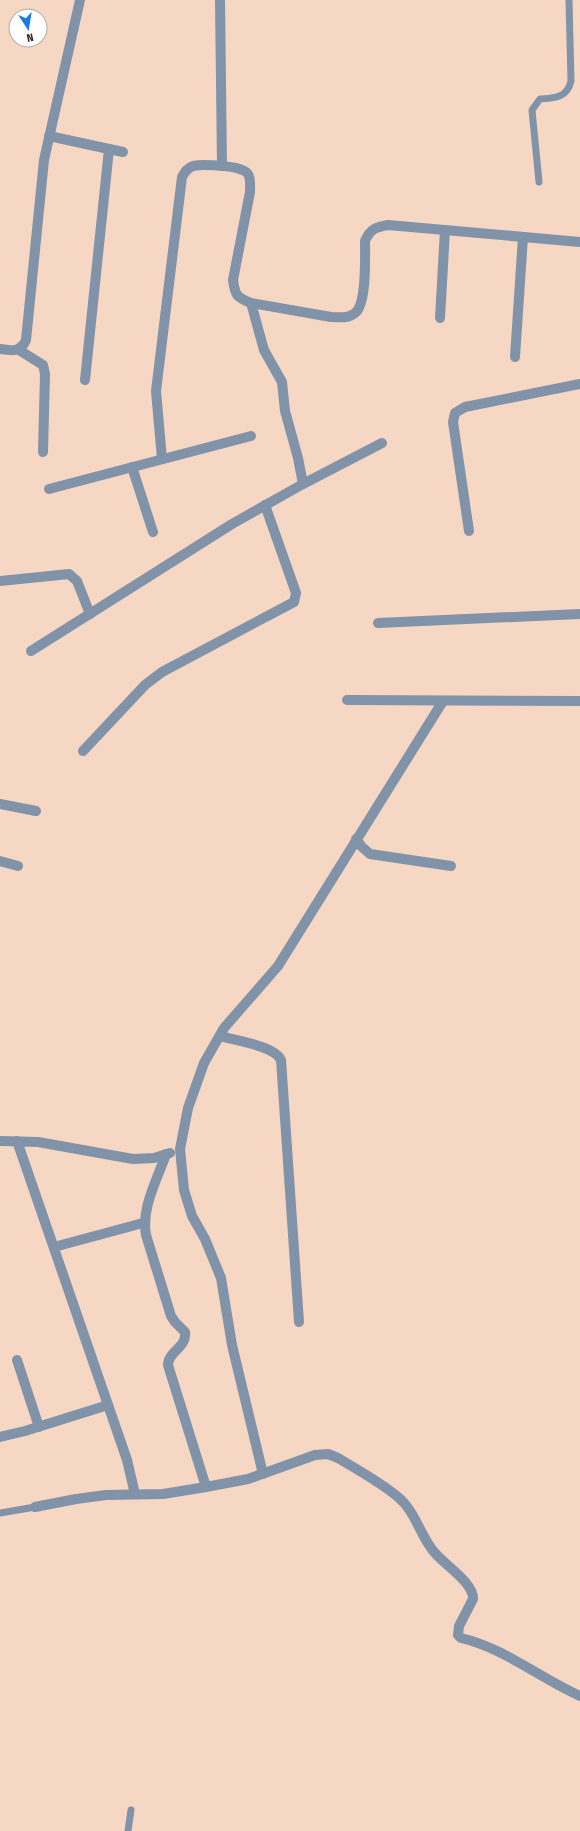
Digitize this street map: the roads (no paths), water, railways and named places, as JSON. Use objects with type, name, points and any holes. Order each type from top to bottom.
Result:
[{"type":"street","points":[[19,350],[24,346],[26,340],[41,183],[49,136],[80,0]]},
{"type":"street","points":[[220,0],[222,166]]},
{"type":"street","points":[[49,136],[123,152]]},
{"type":"street","points":[[85,380],[109,149]]},
{"type":"street","points":[[162,459],[156,391],[182,177],[186,170],[193,166],[242,168],[248,172],[250,181],[233,280],[234,292],[240,298],[251,303],[345,318],[355,314],[360,307],[363,298],[365,241],[368,234],[376,227],[388,226],[445,230],[580,242]]},
{"type":"street","points":[[440,318],[445,230]]},
{"type":"street","points":[[515,357],[523,237]]},
{"type":"street","points":[[251,303],[264,350],[282,382],[285,410],[298,458],[302,484]]},
{"type":"street","points":[[0,350],[19,350],[38,360],[43,365],[43,452]]},
{"type":"street","points":[[469,531],[453,422],[454,413],[457,410],[473,405],[580,384]]},
{"type":"street","points":[[50,489],[251,436]]},
{"type":"street","points":[[31,651],[232,524],[302,484],[382,442]]},
{"type":"street","points":[[132,467],[153,532]]},
{"type":"street","points":[[83,751],[145,685],[162,672],[294,602],[296,593],[265,505]]},
{"type":"street","points":[[0,581],[69,574],[77,581],[90,614]]},
{"type":"street","points":[[378,623],[580,614]]},
{"type":"street","points":[[347,700],[580,701]]},
{"type":"street","points":[[263,1474],[232,1345],[221,1278],[187,1203],[182,1179],[180,1149],[190,1103],[204,1064],[224,1028],[278,966],[443,701]]},
{"type":"street","points":[[0,804],[36,811]]},
{"type":"street","points":[[356,839],[370,854],[451,866]]},
{"type":"street","points":[[0,861],[18,866]]},
{"type":"street","points":[[220,1036],[266,1048],[275,1052],[281,1060],[298,1322]]},
{"type":"street","points":[[0,1141],[38,1142],[145,1160],[180,1149]]},
{"type":"street","points":[[17,1141],[127,1460],[135,1494]]},
{"type":"street","points":[[166,1154],[147,1207],[143,1223],[171,1316],[174,1322],[185,1332],[184,1342],[169,1358],[168,1364],[206,1487]]},
{"type":"street","points":[[54,1247],[143,1223]]},
{"type":"street","points":[[17,1360],[39,1426]]},
{"type":"street","points":[[0,1437],[108,1405]]},
{"type":"street","points":[[35,1507],[76,1499],[135,1494],[163,1494],[206,1487],[263,1474],[315,1455],[328,1454],[338,1458],[398,1497],[411,1512],[435,1553],[469,1587],[473,1595],[471,1605],[459,1626],[458,1635],[461,1638],[502,1654],[554,1684],[580,1696]]},
{"type":"lane","points":[[539,182],[532,110],[540,99],[563,96],[569,89],[571,81],[569,0]]},
{"type":"lane","points":[[0,1513],[35,1507]]},
{"type":"lane","points":[[128,1831],[131,1810]]}]
